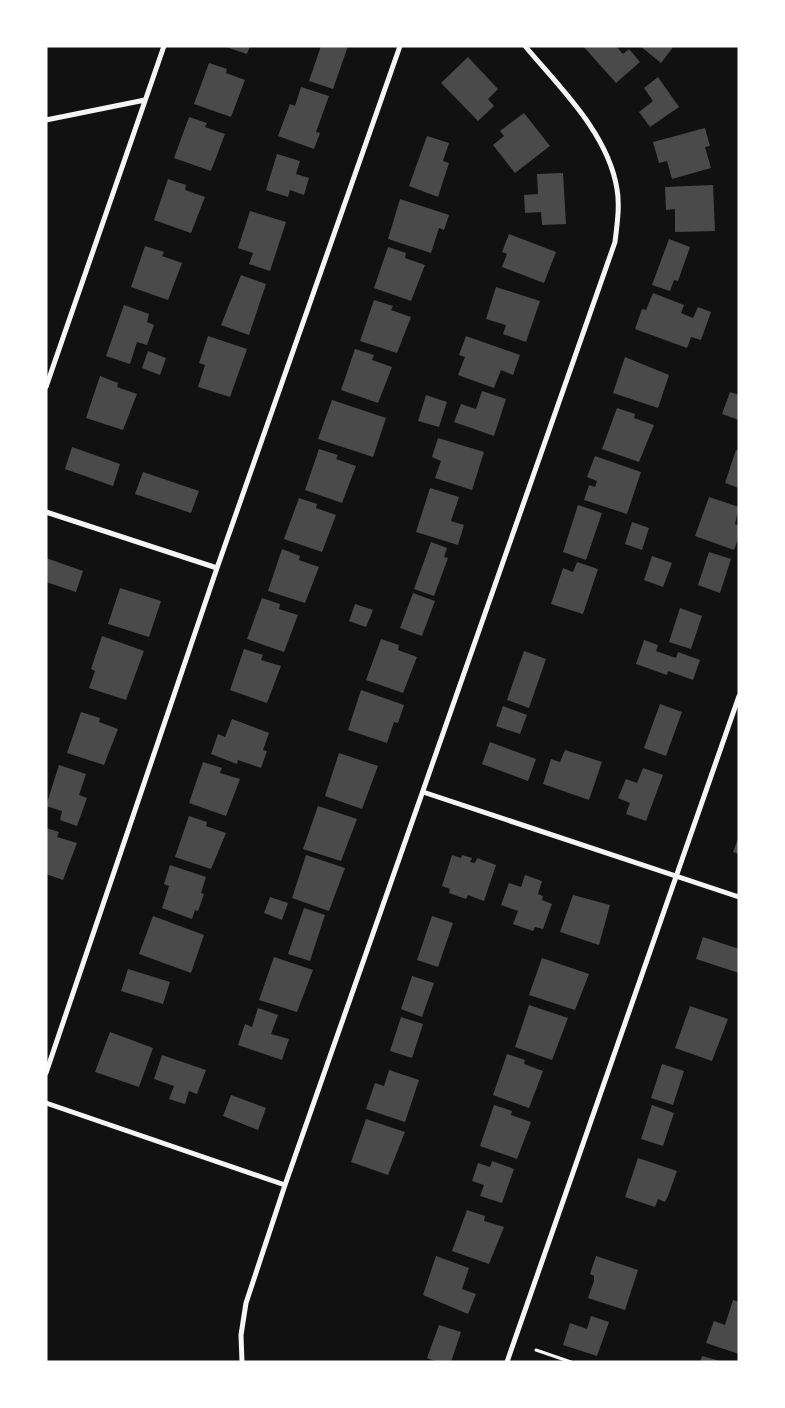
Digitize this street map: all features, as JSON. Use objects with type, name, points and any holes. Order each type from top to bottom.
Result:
[{"type":"street","points":[[46,387],[164,46]]},
{"type":"street","points":[[46,1073],[217,568],[400,46]]},
{"type":"street","points":[[242,1362],[241,1335],[246,1303],[285,1185],[605,274],[617,224],[617,188],[598,140],[578,110],[525,46]]},
{"type":"street","points":[[46,120],[145,100]]},
{"type":"street","points":[[46,512],[217,568]]},
{"type":"street","points":[[507,1362],[739,696]]},
{"type":"street","points":[[423,792],[739,897]]},
{"type":"street","points":[[46,1103],[285,1185]]},
{"type":"path","points":[[536,1350],[571,1362]]},
{"type":"building","points":[[223,46],[250,46],[247,54]]},
{"type":"building","points":[[321,46],[348,46],[333,89],[309,81]]},
{"type":"building","points":[[583,46],[616,46],[623,54],[629,49],[640,62],[616,83]]},
{"type":"building","points":[[640,46],[674,46],[661,63]]},
{"type":"building","points":[[468,57],[498,89],[488,99],[494,106],[478,121],[441,83]]},
{"type":"building","points":[[209,63],[227,69],[226,73],[245,80],[231,117],[194,104]]},
{"type":"building","points":[[658,77],[679,107],[650,127],[639,112],[653,101],[644,88]]},
{"type":"building","points":[[301,87],[329,96],[316,132],[320,133],[314,149],[278,136],[290,104],[295,106]]},
{"type":"building","points":[[524,113],[550,146],[515,173],[493,145],[504,136],[500,131]]},
{"type":"building","points":[[189,117],[207,123],[205,127],[225,134],[211,171],[174,158]]},
{"type":"building","points":[[705,128],[710,146],[705,147],[711,168],[672,179],[667,161],[659,163],[653,142]]},
{"type":"building","points":[[427,136],[449,143],[443,161],[449,163],[438,197],[409,186]]},
{"type":"building","points":[[277,154],[300,161],[296,174],[309,178],[304,195],[290,190],[288,197],[266,190]]},
{"type":"building","points":[[563,173],[566,224],[542,225],[541,212],[525,213],[524,195],[538,194],[537,174]]},
{"type":"building","points":[[168,179],[186,185],[185,190],[205,197],[191,233],[154,220]]},
{"type":"building","points":[[713,185],[715,231],[675,232],[675,209],[666,210],[665,187]]},
{"type":"building","points":[[400,199],[449,215],[444,230],[439,228],[431,253],[388,239]]},
{"type":"building","points":[[250,211],[286,222],[270,271],[249,264],[253,253],[238,248]]},
{"type":"building","points":[[509,234],[556,252],[544,283],[502,267],[507,254],[502,252]]},
{"type":"building","points":[[669,239],[690,247],[678,281],[674,280],[670,291],[652,285]]},
{"type":"building","points":[[145,246],[164,252],[162,256],[182,263],[168,300],[131,287]]},
{"type":"building","points":[[388,247],[406,253],[405,258],[425,265],[411,301],[374,288]]},
{"type":"building","points":[[241,275],[266,284],[249,335],[221,325]]},
{"type":"building","points":[[496,287],[540,301],[526,342],[503,334],[506,325],[486,319]]},
{"type":"building","points":[[653,293],[684,305],[681,313],[693,318],[698,307],[711,312],[701,340],[691,337],[687,348],[635,329],[642,309],[646,310]]},
{"type":"building","points":[[374,300],[393,306],[391,310],[411,317],[397,353],[360,341]]},
{"type":"building","points":[[124,305],[149,314],[147,322],[154,325],[147,345],[137,342],[130,364],[106,356]]},
{"type":"building","points":[[208,336],[247,349],[230,397],[198,387],[205,365],[199,363]]},
{"type":"building","points":[[466,336],[520,355],[513,375],[501,370],[494,388],[458,375],[465,357],[459,355]]},
{"type":"building","points":[[355,349],[374,355],[372,360],[392,367],[378,403],[341,390]]},
{"type":"building","points":[[148,351],[166,358],[160,375],[142,368]]},
{"type":"building","points":[[625,357],[669,375],[658,408],[613,393]]},
{"type":"building","points":[[100,376],[118,383],[117,387],[137,394],[123,430],[86,418]]},
{"type":"building","points":[[482,391],[506,399],[494,436],[454,422],[461,404],[476,409]]},
{"type":"building","points":[[730,392],[739,395],[739,420],[722,414]]},
{"type":"building","points":[[426,395],[447,402],[439,427],[418,421]]},
{"type":"building","points":[[332,400],[386,418],[373,457],[318,439]]},
{"type":"building","points":[[617,408],[635,414],[634,418],[654,425],[639,462],[602,449]]},
{"type":"building","points":[[438,438],[484,452],[472,490],[435,478],[441,461],[432,457]]},
{"type":"building","points":[[72,447],[120,464],[113,486],[65,469]]},
{"type":"building","points":[[319,449],[338,455],[336,459],[356,466],[342,503],[305,490]]},
{"type":"building","points":[[736,450],[739,451],[739,488],[725,483]]},
{"type":"building","points":[[595,456],[641,472],[627,514],[584,500],[589,485],[595,487],[597,481],[587,477]]},
{"type":"building","points":[[143,472],[199,491],[191,513],[135,494]]},
{"type":"building","points":[[430,488],[459,497],[451,521],[464,525],[458,545],[416,532]]},
{"type":"building","points":[[709,497],[739,507],[735,524],[739,526],[739,536],[734,550],[695,536]]},
{"type":"building","points":[[299,498],[317,504],[316,508],[336,515],[322,552],[284,539]]},
{"type":"building","points":[[578,505],[602,513],[586,560],[563,552]]},
{"type":"building","points":[[632,522],[649,528],[642,550],[625,544]]},
{"type":"building","points":[[431,542],[447,548],[444,557],[448,558],[434,596],[414,589]]},
{"type":"building","points":[[282,549],[300,556],[299,560],[319,567],[305,603],[268,591]]},
{"type":"building","points":[[709,552],[731,559],[720,593],[698,585]]},
{"type":"building","points":[[652,556],[672,563],[663,587],[644,580]]},
{"type":"building","points":[[46,558],[83,571],[76,592],[46,582]]},
{"type":"building","points":[[577,562],[598,569],[583,614],[551,604],[563,568],[573,572]]},
{"type":"building","points":[[120,588],[161,601],[149,637],[108,624]]},
{"type":"building","points":[[413,593],[435,601],[422,636],[400,628]]},
{"type":"building","points":[[262,598],[280,604],[279,609],[298,615],[284,652],[247,639]]},
{"type":"building","points":[[355,604],[373,610],[366,627],[349,621]]},
{"type":"building","points":[[680,608],[702,616],[691,649],[669,642]]},
{"type":"building","points":[[102,636],[144,651],[126,700],[89,688],[95,671],[91,669]]},
{"type":"building","points":[[381,639],[399,645],[398,650],[417,657],[403,693],[366,680]]},
{"type":"building","points":[[644,640],[658,645],[656,651],[676,658],[678,652],[700,660],[693,680],[668,671],[667,675],[636,664]]},
{"type":"building","points":[[244,649],[263,655],[261,660],[281,666],[267,703],[230,690]]},
{"type":"building","points":[[524,651],[546,659],[529,708],[507,700]]},
{"type":"building","points":[[361,690],[404,705],[398,723],[394,722],[387,743],[348,730]]},
{"type":"building","points":[[660,704],[682,712],[666,756],[644,748]]},
{"type":"building","points":[[503,706],[527,715],[520,734],[496,726]]},
{"type":"building","points":[[81,712],[100,718],[99,722],[118,729],[104,765],[67,753]]},
{"type":"building","points":[[232,719],[269,733],[263,750],[267,751],[261,768],[238,760],[237,764],[211,754],[218,734],[225,737]]},
{"type":"building","points":[[490,742],[536,759],[528,781],[482,764]]},
{"type":"building","points":[[565,750],[602,762],[589,800],[543,784],[551,759],[560,762]]},
{"type":"building","points":[[339,753],[378,766],[362,809],[325,796]]},
{"type":"building","points":[[203,762],[222,768],[220,773],[240,779],[226,816],[189,803]]},
{"type":"building","points":[[59,765],[86,774],[79,795],[87,798],[77,826],[60,820],[62,811],[46,806]]},
{"type":"building","points":[[643,768],[663,775],[646,821],[626,814],[630,803],[618,798],[626,779],[637,783]]},
{"type":"building","points":[[318,806],[357,819],[341,861],[303,849]]},
{"type":"building","points":[[189,816],[207,822],[206,826],[226,833],[211,869],[175,857]]},
{"type":"building","points":[[46,828],[59,832],[57,837],[77,843],[63,880],[46,874]]},
{"type":"building","points":[[739,836],[739,854],[733,852]]},
{"type":"building","points":[[306,855],[345,868],[329,911],[292,898]]},
{"type":"building","points":[[452,855],[461,858],[462,855],[472,858],[470,862],[475,863],[477,858],[496,865],[484,901],[468,895],[466,899],[449,893],[450,889],[442,886]]},
{"type":"building","points":[[170,865],[206,877],[201,893],[204,894],[198,911],[195,910],[192,919],[162,908],[169,886],[164,884]]},
{"type":"building","points":[[525,875],[542,881],[538,894],[543,896],[542,900],[552,904],[543,929],[535,927],[533,931],[513,924],[518,911],[501,905],[509,883],[521,887]]},
{"type":"building","points":[[573,895],[610,905],[599,945],[560,932]]},
{"type":"building","points":[[270,897],[288,903],[282,920],[264,913]]},
{"type":"building","points":[[304,908],[325,915],[310,961],[288,954]]},
{"type":"building","points":[[153,916],[204,935],[191,973],[139,954]]},
{"type":"building","points":[[432,916],[453,923],[438,967],[417,960]]},
{"type":"building","points":[[703,937],[739,949],[739,973],[696,959]]},
{"type":"building","points":[[274,957],[313,970],[297,1012],[259,1000]]},
{"type":"building","points":[[542,958],[589,974],[575,1010],[529,995]]},
{"type":"building","points":[[128,969],[170,982],[163,1004],[121,991]]},
{"type":"building","points":[[412,976],[434,983],[422,1017],[401,1009]]},
{"type":"building","points":[[529,1005],[568,1018],[552,1060],[515,1047]]},
{"type":"building","points":[[690,1006],[728,1019],[712,1061],[675,1048]]},
{"type":"building","points":[[258,1008],[278,1015],[271,1034],[289,1039],[282,1060],[238,1045],[245,1024],[252,1027]]},
{"type":"building","points":[[401,1017],[423,1024],[412,1058],[390,1051]]},
{"type":"building","points":[[110,1032],[153,1048],[139,1087],[95,1072]]},
{"type":"building","points":[[507,1054],[525,1060],[524,1064],[543,1071],[529,1108],[493,1095]]},
{"type":"building","points":[[162,1055],[206,1070],[197,1094],[189,1091],[185,1104],[169,1099],[174,1086],[154,1079]]},
{"type":"building","points":[[662,1064],[684,1071],[673,1105],[651,1098]]},
{"type":"building","points":[[389,1070],[419,1080],[405,1122],[366,1109],[375,1083],[384,1086]]},
{"type":"building","points":[[231,1095],[266,1108],[258,1130],[223,1116]]},
{"type":"building","points":[[494,1105],[512,1111],[511,1115],[531,1122],[517,1159],[480,1146]]},
{"type":"building","points":[[652,1105],[674,1113],[663,1146],[641,1139]]},
{"type":"building","points":[[366,1119],[405,1132],[388,1175],[351,1162]]},
{"type":"building","points":[[638,1158],[677,1171],[665,1202],[658,1199],[655,1207],[625,1197]]},
{"type":"building","points":[[492,1161],[514,1169],[502,1203],[480,1196],[484,1185],[472,1181],[478,1163],[490,1167]]},
{"type":"building","points":[[467,1210],[485,1216],[484,1221],[504,1227],[489,1264],[452,1251]]},
{"type":"building","points":[[436,1256],[469,1268],[462,1289],[476,1294],[468,1314],[423,1295]]},
{"type":"building","points":[[596,1256],[638,1270],[625,1310],[588,1298],[594,1281],[594,1276],[590,1274]]},
{"type":"building","points":[[733,1300],[739,1302],[739,1354],[706,1343],[714,1321],[725,1325]]},
{"type":"building","points":[[591,1316],[609,1322],[597,1356],[563,1345],[570,1323],[587,1329]]},
{"type":"building","points":[[439,1325],[461,1332],[451,1362],[437,1362],[427,1358]]},
{"type":"building","points":[[702,1356],[720,1361],[720,1362],[700,1362]]}]
